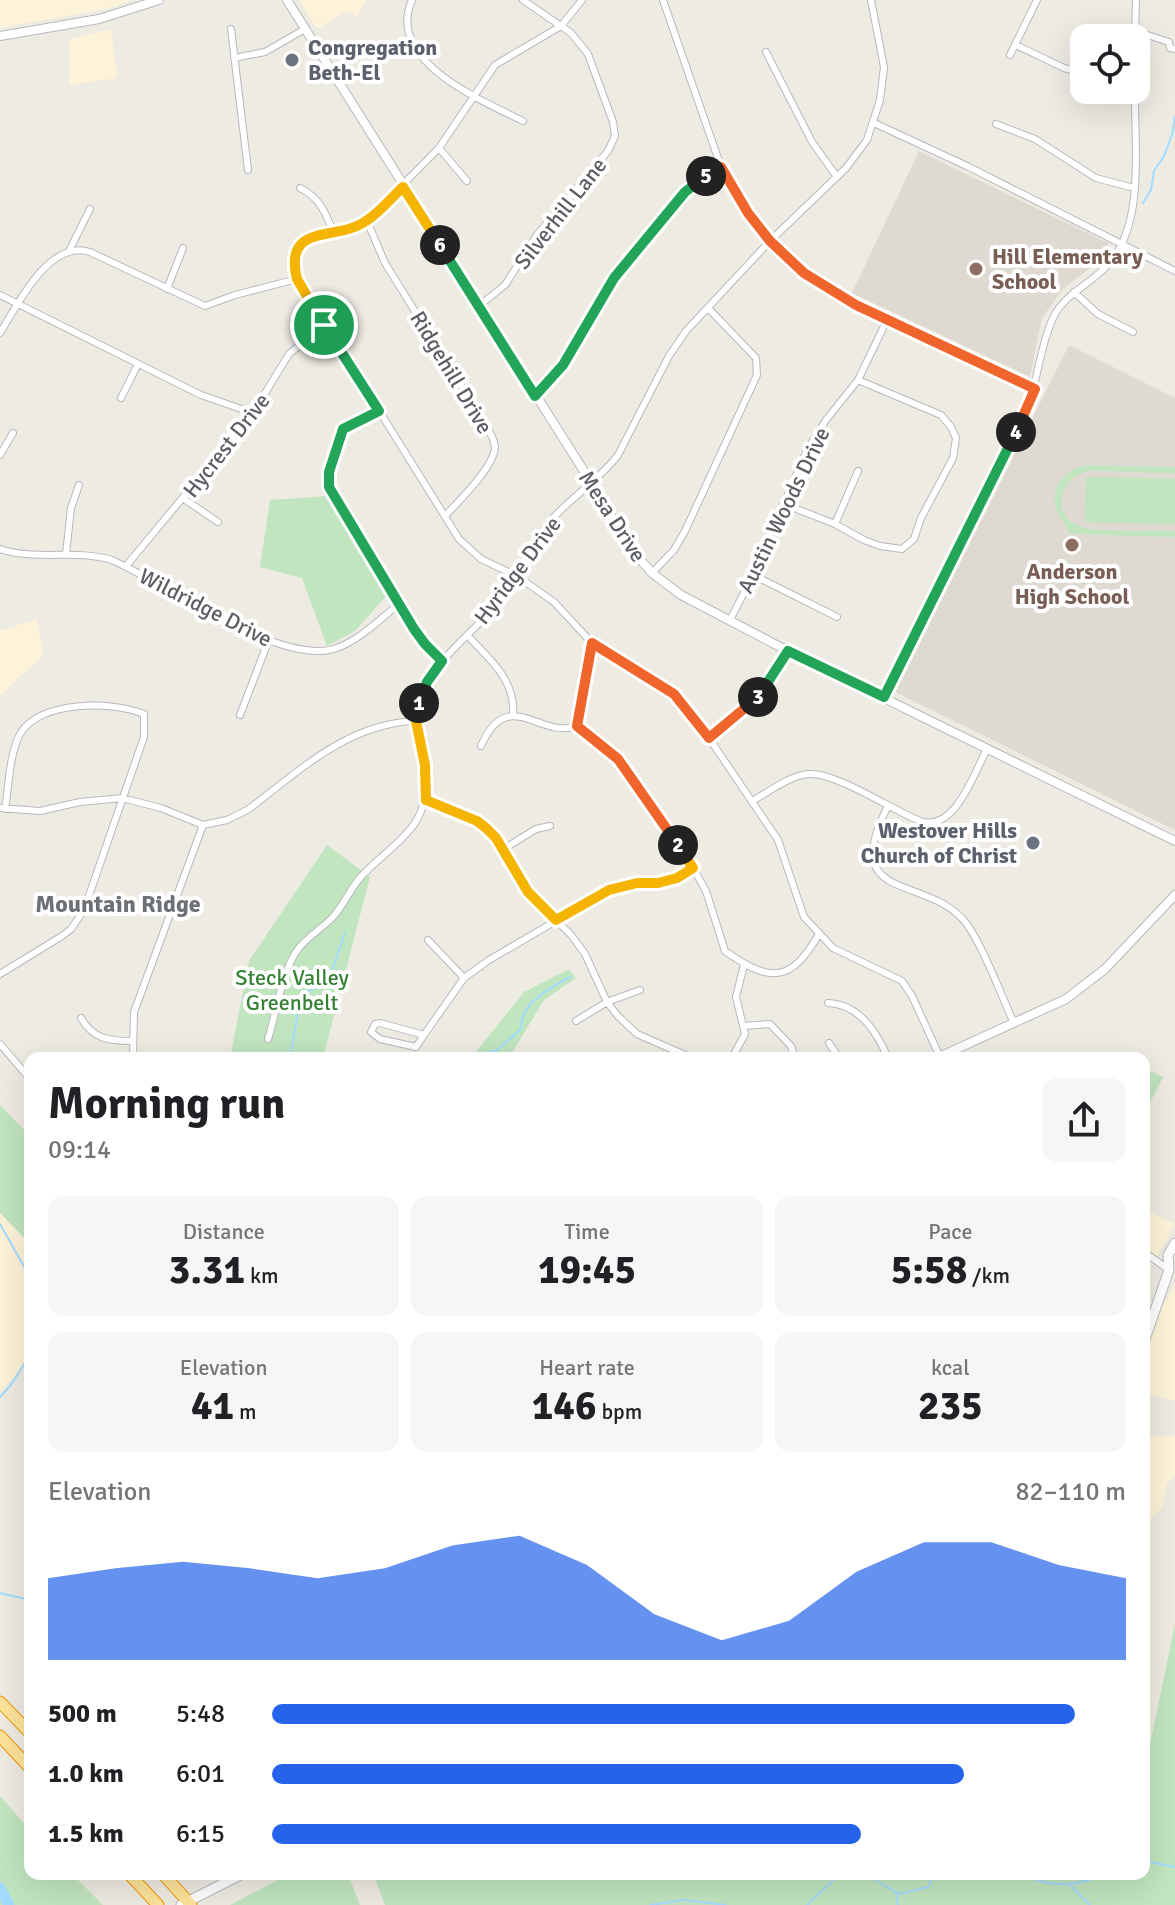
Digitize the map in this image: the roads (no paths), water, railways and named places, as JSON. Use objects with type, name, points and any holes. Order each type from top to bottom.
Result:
[{"type":"highway","points":[[0,1702],[24,1727]]},
{"type":"highway","points":[[0,1736],[24,1762]]},
{"type":"highway","points":[[134,1880],[158,1905]]},
{"type":"highway","points":[[168,1880],[186,1904]]},
{"type":"highway","points":[[140,1886],[146,1905]]},
{"type":"main road","points":[[1150,1326],[1172,1267],[1168,1255],[1175,1243]]},
{"type":"main road","points":[[186,1904],[231,1880]]},
{"type":"street","points":[[0,36],[99,19],[159,0]]},
{"type":"street","name":"Mesa Drive","points":[[287,0],[619,531],[652,573],[681,595],[788,651],[1175,841]]},
{"type":"street","points":[[412,0],[406,21],[407,30],[414,46],[430,67],[473,96],[523,121]]},
{"type":"street","name":"Silverhill Lane","points":[[479,306],[505,285],[537,235],[612,144],[613,122],[588,54],[571,33],[523,0]]},
{"type":"street","points":[[582,0],[561,26],[495,65],[439,148],[367,221],[306,239],[300,244],[294,263],[297,279],[459,539],[481,559],[517,576],[554,602],[592,643],[674,694],[709,738],[778,840],[804,917],[833,948],[902,981],[912,996],[936,1052]]},
{"type":"street","points":[[663,0],[721,167],[737,197],[770,241],[804,273],[887,320],[1035,389]]},
{"type":"street","name":"Hyridge Drive","points":[[426,800],[425,765],[416,721],[421,695],[442,661],[490,612],[553,519],[592,484],[618,455],[669,356],[686,331],[770,241],[837,177],[867,140],[880,100],[884,67],[871,0]]},
{"type":"street","points":[[1010,55],[1037,0]]},
{"type":"street","points":[[1135,24],[1136,0]]},
{"type":"street","points":[[231,29],[248,170]]},
{"type":"street","points":[[234,58],[265,52],[305,29]]},
{"type":"street","points":[[1150,37],[1172,40],[1170,48],[1175,49]]},
{"type":"street","points":[[1016,45],[1070,70]]},
{"type":"street","points":[[766,52],[812,142],[837,177]]},
{"type":"street","points":[[884,697],[1017,430],[1035,389],[1052,321],[1064,301],[1112,259],[1122,243],[1131,220],[1134,188],[1135,104]]},
{"type":"street","points":[[874,123],[1175,271]]},
{"type":"street","points":[[996,124],[1035,139],[1096,178],[1134,188]]},
{"type":"street","points":[[439,148],[467,181]]},
{"type":"street","points":[[535,396],[563,365],[614,278],[685,192],[721,167]]},
{"type":"street","points":[[300,188],[322,206],[333,232]]},
{"type":"street","points":[[69,251],[90,209]]},
{"type":"street","name":"Ridgehill Drive","points":[[367,221],[385,263],[494,442],[495,448],[487,465],[445,516]]},
{"type":"street","points":[[167,289],[183,248]]},
{"type":"street","points":[[0,333],[41,271],[52,260],[69,251],[90,252],[205,306],[297,279]]},
{"type":"street","points":[[1074,292],[1098,314],[1133,332]]},
{"type":"street","points":[[0,295],[201,395],[253,413]]},
{"type":"street","points":[[652,573],[674,550],[685,531],[757,375],[756,358],[708,308]]},
{"type":"street","name":"Austin Woods Drive","points":[[730,620],[815,436],[858,380],[887,320]]},
{"type":"street","name":"Hycrest Drive","points":[[126,566],[253,413],[289,354],[324,325]]},
{"type":"street","points":[[121,398],[138,364]]},
{"type":"street","points":[[784,504],[880,546],[898,549],[914,539],[921,518],[956,451],[956,438],[941,415],[858,380]]},
{"type":"street","points":[[379,411],[343,429],[328,480],[425,644],[442,661]]},
{"type":"street","points":[[0,455],[13,433]]},
{"type":"street","points":[[835,524],[858,471]]},
{"type":"street","points":[[66,554],[71,508],[79,485]]},
{"type":"street","points":[[184,499],[218,522]]},
{"type":"street","name":"Wildridge Drive","points":[[0,549],[31,555],[100,557],[126,566],[268,642],[311,651],[335,648],[355,639],[400,603]]},
{"type":"street","points":[[753,575],[837,617]]},
{"type":"street","points":[[468,636],[506,679],[514,701],[513,716]]},
{"type":"street","points":[[240,715],[268,642]]},
{"type":"street","points":[[577,726],[592,643]]},
{"type":"street","points":[[709,738],[753,704],[788,651]]},
{"type":"street","points":[[0,974],[62,936],[78,920],[89,899],[122,798],[144,737],[146,724],[144,714],[129,707],[77,706],[45,714],[23,729],[18,738],[3,808],[40,811],[80,802],[122,798],[161,808],[203,825],[239,816],[333,745],[394,722],[416,721]]},
{"type":"street","points":[[481,746],[495,724],[513,716],[534,719],[553,729],[577,726],[618,759],[693,868],[706,891],[722,947],[744,965],[767,972],[788,970],[806,957],[819,934]]},
{"type":"street","points":[[752,801],[791,779],[808,774],[837,780],[928,824],[947,817],[955,809],[987,749]]},
{"type":"street","points":[[268,1039],[294,955],[340,909],[360,878],[413,825],[426,800],[477,821],[496,838],[528,892],[585,954],[607,1002],[618,1016],[637,1034],[677,1052]]},
{"type":"street","points":[[888,806],[871,846],[873,861],[889,880],[946,908],[965,922],[1014,1023]]},
{"type":"street","points":[[133,1052],[134,1012],[203,825]]},
{"type":"street","points":[[502,850],[536,829],[550,826]]},
{"type":"street","points":[[424,1035],[380,1023],[375,1024],[371,1032],[380,1039],[412,1047],[419,1045],[464,978],[609,890],[637,883],[658,883],[677,878],[693,868]]},
{"type":"street","points":[[949,1052],[1066,999],[1084,987],[1175,895]]},
{"type":"street","points":[[428,940],[464,978]]},
{"type":"street","points":[[736,1052],[745,1034],[736,997],[744,965]]},
{"type":"street","points":[[576,1021],[607,1002],[640,990]]},
{"type":"street","points":[[828,1003],[846,1006],[863,1019],[877,1035],[885,1052]]},
{"type":"street","points":[[81,1018],[86,1027],[100,1038],[132,1041]]},
{"type":"street","points":[[744,1026],[770,1024],[793,1052]]},
{"type":"street","points":[[829,1043],[837,1052]]},
{"type":"street","points":[[0,1044],[24,1072]]},
{"type":"street","points":[[1150,1255],[1172,1267]]},
{"type":"waterway","points":[[1143,203],[1151,190],[1154,171],[1172,135],[1175,117]]},
{"type":"waterway","points":[[291,1052],[300,1000],[305,992],[318,987],[322,977],[331,973],[345,933]]},
{"type":"waterway","points":[[490,1052],[497,1050],[521,1029],[525,1011],[538,997],[570,977]]},
{"type":"waterway","points":[[0,1224],[24,1266]]},
{"type":"waterway","points":[[0,1397],[24,1364]]},
{"type":"waterway","points":[[0,1593],[24,1599]]},
{"type":"waterway","points":[[1150,1862],[1175,1867]]},
{"type":"waterway","points":[[807,1905],[834,1880]]},
{"type":"waterway","points":[[875,1880],[899,1894],[928,1887],[931,1880]]},
{"type":"waterway","points":[[1037,1880],[1056,1884],[1090,1880]]},
{"type":"waterway","points":[[1071,1886],[1090,1905]]},
{"type":"waterway","points":[[0,1888],[9,1905]]},
{"type":"waterway","points":[[896,1894],[898,1905]]},
{"type":"waterway","points":[[650,1905],[684,1900],[726,1905]]},
{"type":"place","name":"Congregation Beth-El","points":[[292,60]]},
{"type":"place","name":"Hill Elementary School","points":[[976,269]]},
{"type":"place","name":"Anderson High School","points":[[1072,545]]},
{"type":"place","name":"Westover Hills Church of Christ","points":[[1033,843]]},
{"type":"district","name":"Mountain Ridge","points":[[118,904]]},
{"type":"park label","name":"Steck Valley Greenbelt","points":[[292,990]]}]
